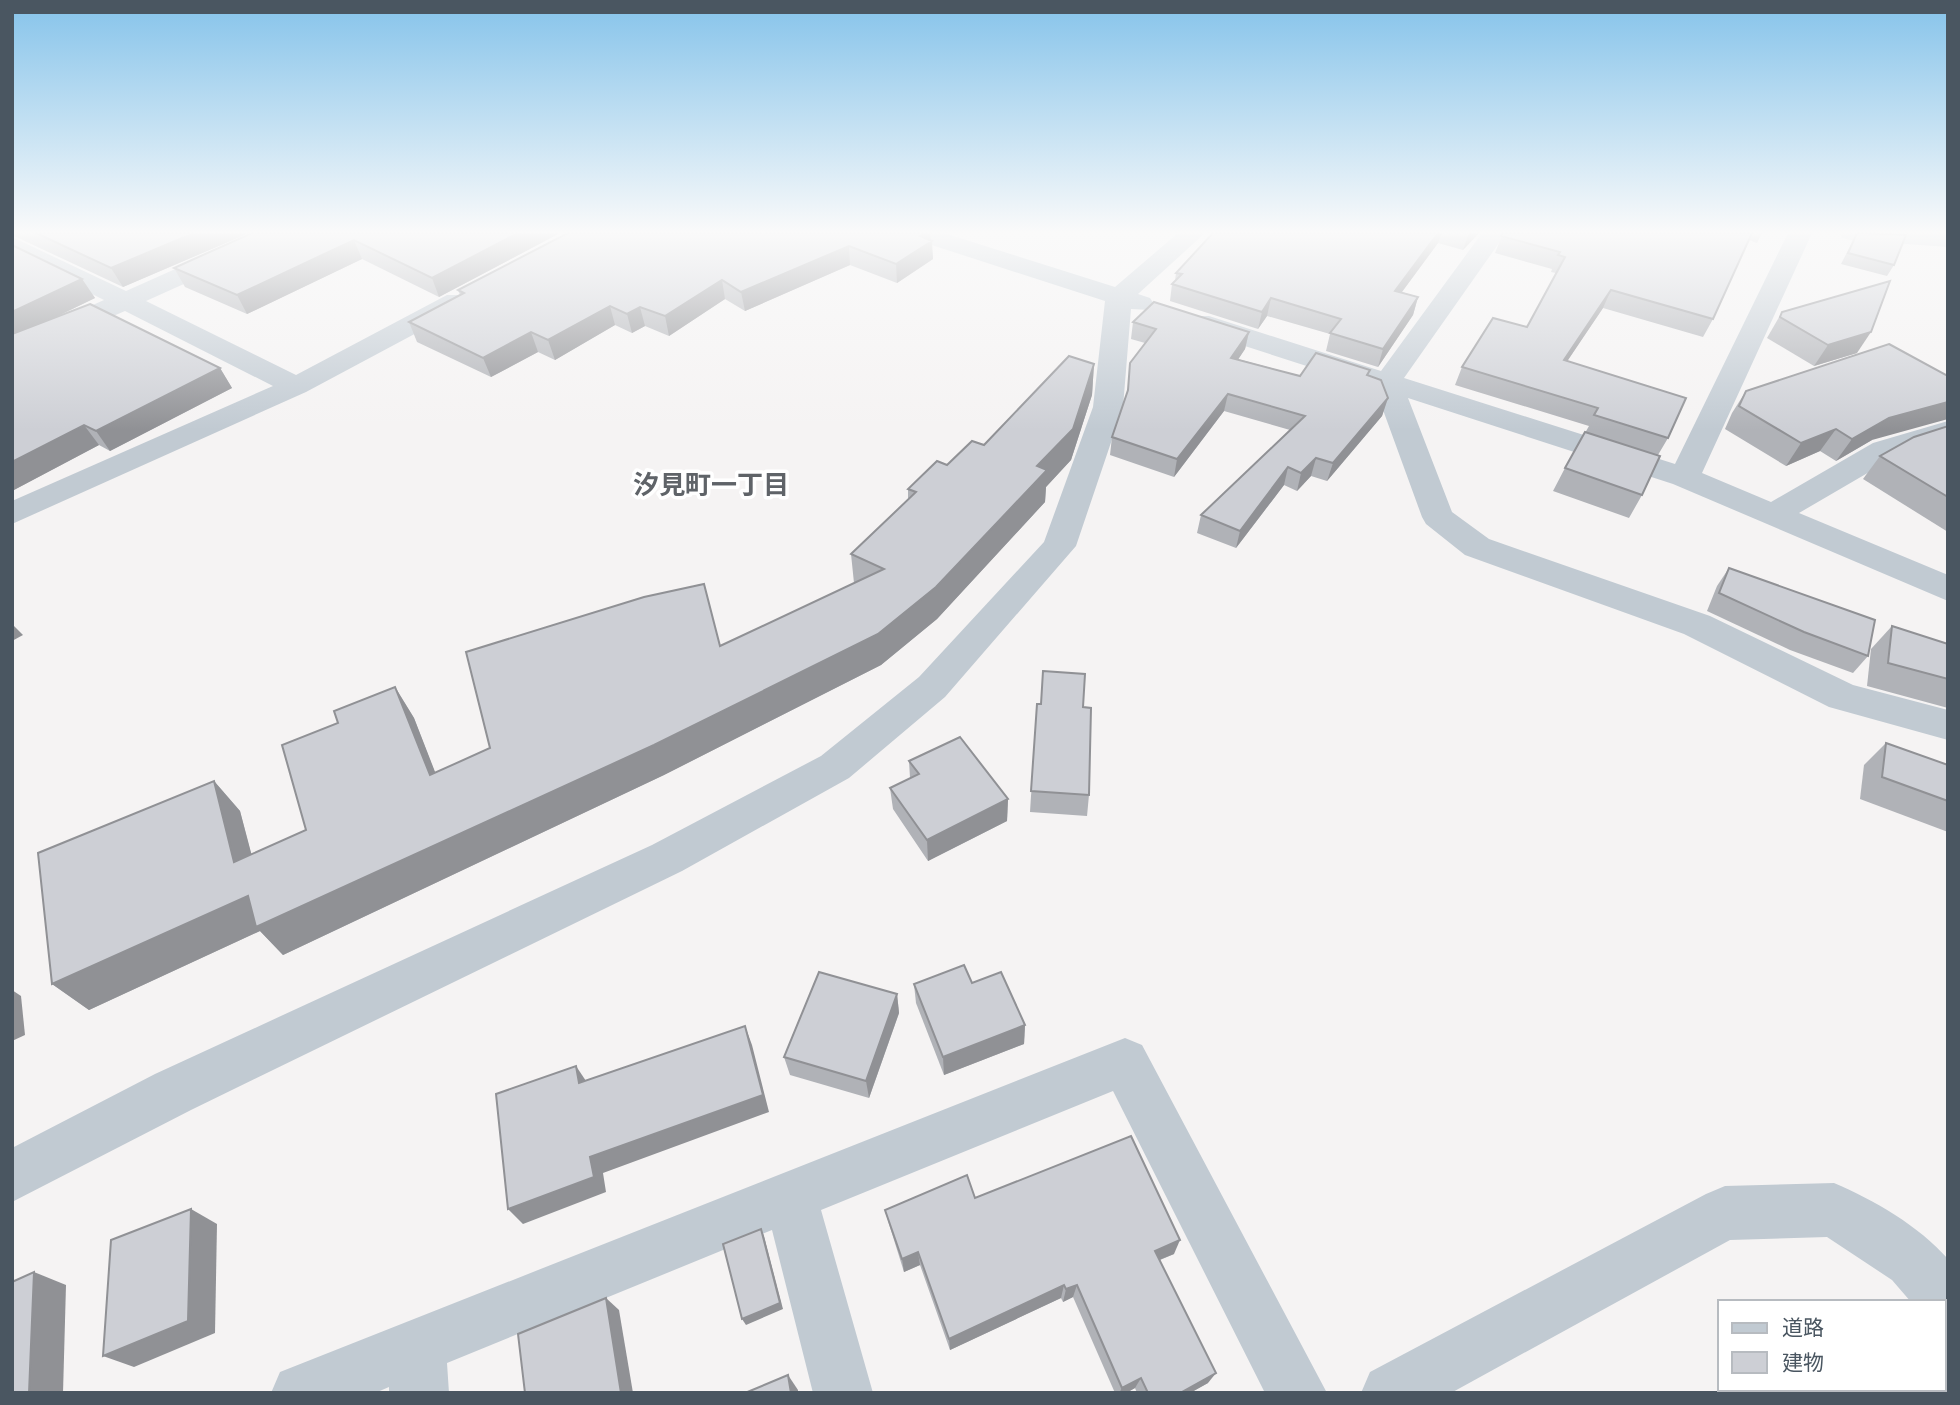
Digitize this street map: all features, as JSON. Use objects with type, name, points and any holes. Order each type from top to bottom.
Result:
[{"type":"street","points":[[121,299],[296,386]]},
{"type":"street","points":[[12,351],[127,299]]},
{"type":"street","points":[[12,514],[296,386],[461,299]]},
{"type":"street","points":[[12,1176],[173,1092],[667,858],[835,767],[932,687],[1059,546],[1108,407],[1119,299]]},
{"type":"street","points":[[1124,299],[1684,477],[1948,589]]},
{"type":"street","points":[[1387,382],[1447,299]]},
{"type":"street","points":[[1684,477],[1769,299]]},
{"type":"street","points":[[1387,382],[1437,517],[1477,547],[1697,625],[1843,697],[1948,725]]},
{"type":"street","points":[[1774,514],[1884,450],[1948,430]]},
{"type":"street","points":[[301,1393],[418,1370],[790,1197],[1125,1062],[1297,1393]]},
{"type":"street","points":[[790,1197],[843,1393]]},
{"type":"street","points":[[1391,1393],[1725,1213],[1834,1210],[1912,1260],[1948,1302]]},
{"type":"building","points":[[12,299],[40,299],[12,312]]},
{"type":"building","points":[[453,299],[693,299],[665,316],[640,307],[627,314],[610,306],[548,340],[531,332],[483,358],[409,322]]},
{"type":"building","points":[[1219,299],[1271,299],[1262,312]]},
{"type":"building","points":[[1273,299],[1417,299],[1383,349],[1330,333],[1341,319]]},
{"type":"building","points":[[1542,299],[1605,299],[1564,360],[1686,398],[1668,438],[1594,415],[1598,408],[1462,367],[1493,318],[1527,327]]},
{"type":"building","points":[[1641,299],[1722,299],[1713,319]]},
{"type":"building","points":[[1829,299],[1883,299],[1871,332],[1828,345],[1780,317],[1782,312]]},
{"type":"building","points":[[1154,302],[1249,332],[1231,358],[1300,376],[1316,353],[1370,370],[1367,375],[1381,380],[1388,398],[1333,463],[1316,458],[1301,473],[1288,467],[1240,531],[1201,515],[1305,416],[1228,394],[1177,459],[1112,437],[1128,390],[1130,363],[1156,329],[1133,322]]},
{"type":"building","points":[[90,304],[220,368],[96,431],[84,425],[12,462],[12,334]]},
{"type":"building","points":[[1889,344],[1948,376],[1948,402],[1889,418],[1852,439],[1836,429],[1801,443],[1739,406],[1746,391]]},
{"type":"building","points":[[1069,356],[1094,364],[1073,429],[1037,466],[1047,470],[936,587],[878,634],[654,745],[256,927],[248,896],[52,984],[38,853],[214,781],[234,862],[306,830],[282,745],[338,723],[334,711],[395,687],[430,775],[490,748],[466,652],[644,597],[704,584],[720,646],[884,569],[851,554],[916,492],[908,489],[937,461],[947,465],[972,441],[984,445]]},
{"type":"building","points":[[1948,426],[1948,497],[1880,456],[1914,437]]},
{"type":"building","points":[[1585,432],[1660,456],[1642,495],[1565,468]]},
{"type":"building","points":[[1729,568],[1875,620],[1868,656],[1804,632],[1719,593]]},
{"type":"building","points":[[1892,626],[1948,644],[1948,679],[1888,663]]},
{"type":"building","points":[[1043,671],[1085,674],[1083,707],[1091,708],[1089,795],[1031,791],[1037,704],[1041,704]]},
{"type":"building","points":[[960,737],[1008,799],[927,840],[890,788],[919,774],[909,761]]},
{"type":"building","points":[[1886,743],[1948,765],[1948,801],[1882,777]]},
{"type":"building","points":[[964,965],[972,983],[1001,972],[1025,1025],[943,1057],[914,984]]},
{"type":"building","points":[[819,972],[897,994],[866,1081],[784,1057]]},
{"type":"building","points":[[745,1026],[763,1095],[590,1157],[594,1177],[508,1209],[496,1094],[576,1066],[579,1083]]},
{"type":"building","points":[[1131,1136],[1180,1240],[1155,1251],[1216,1373],[1180,1393],[1148,1393],[1141,1378],[1122,1388],[1077,1285],[1066,1289],[1064,1285],[949,1339],[918,1252],[902,1259],[885,1210],[967,1175],[975,1198]]},
{"type":"building","points":[[191,1209],[188,1321],[103,1356],[111,1240]]},
{"type":"building","points":[[761,1229],[780,1303],[742,1319],[723,1244]]},
{"type":"building","points":[[34,1272],[29,1393],[12,1393],[12,1282]]},
{"type":"building","points":[[606,1298],[621,1393],[525,1393],[518,1334]]},
{"type":"building","points":[[788,1375],[791,1393],[745,1393]]},
{"type":"district","name":"汐見町一丁目","points":[[711,485]]}]
